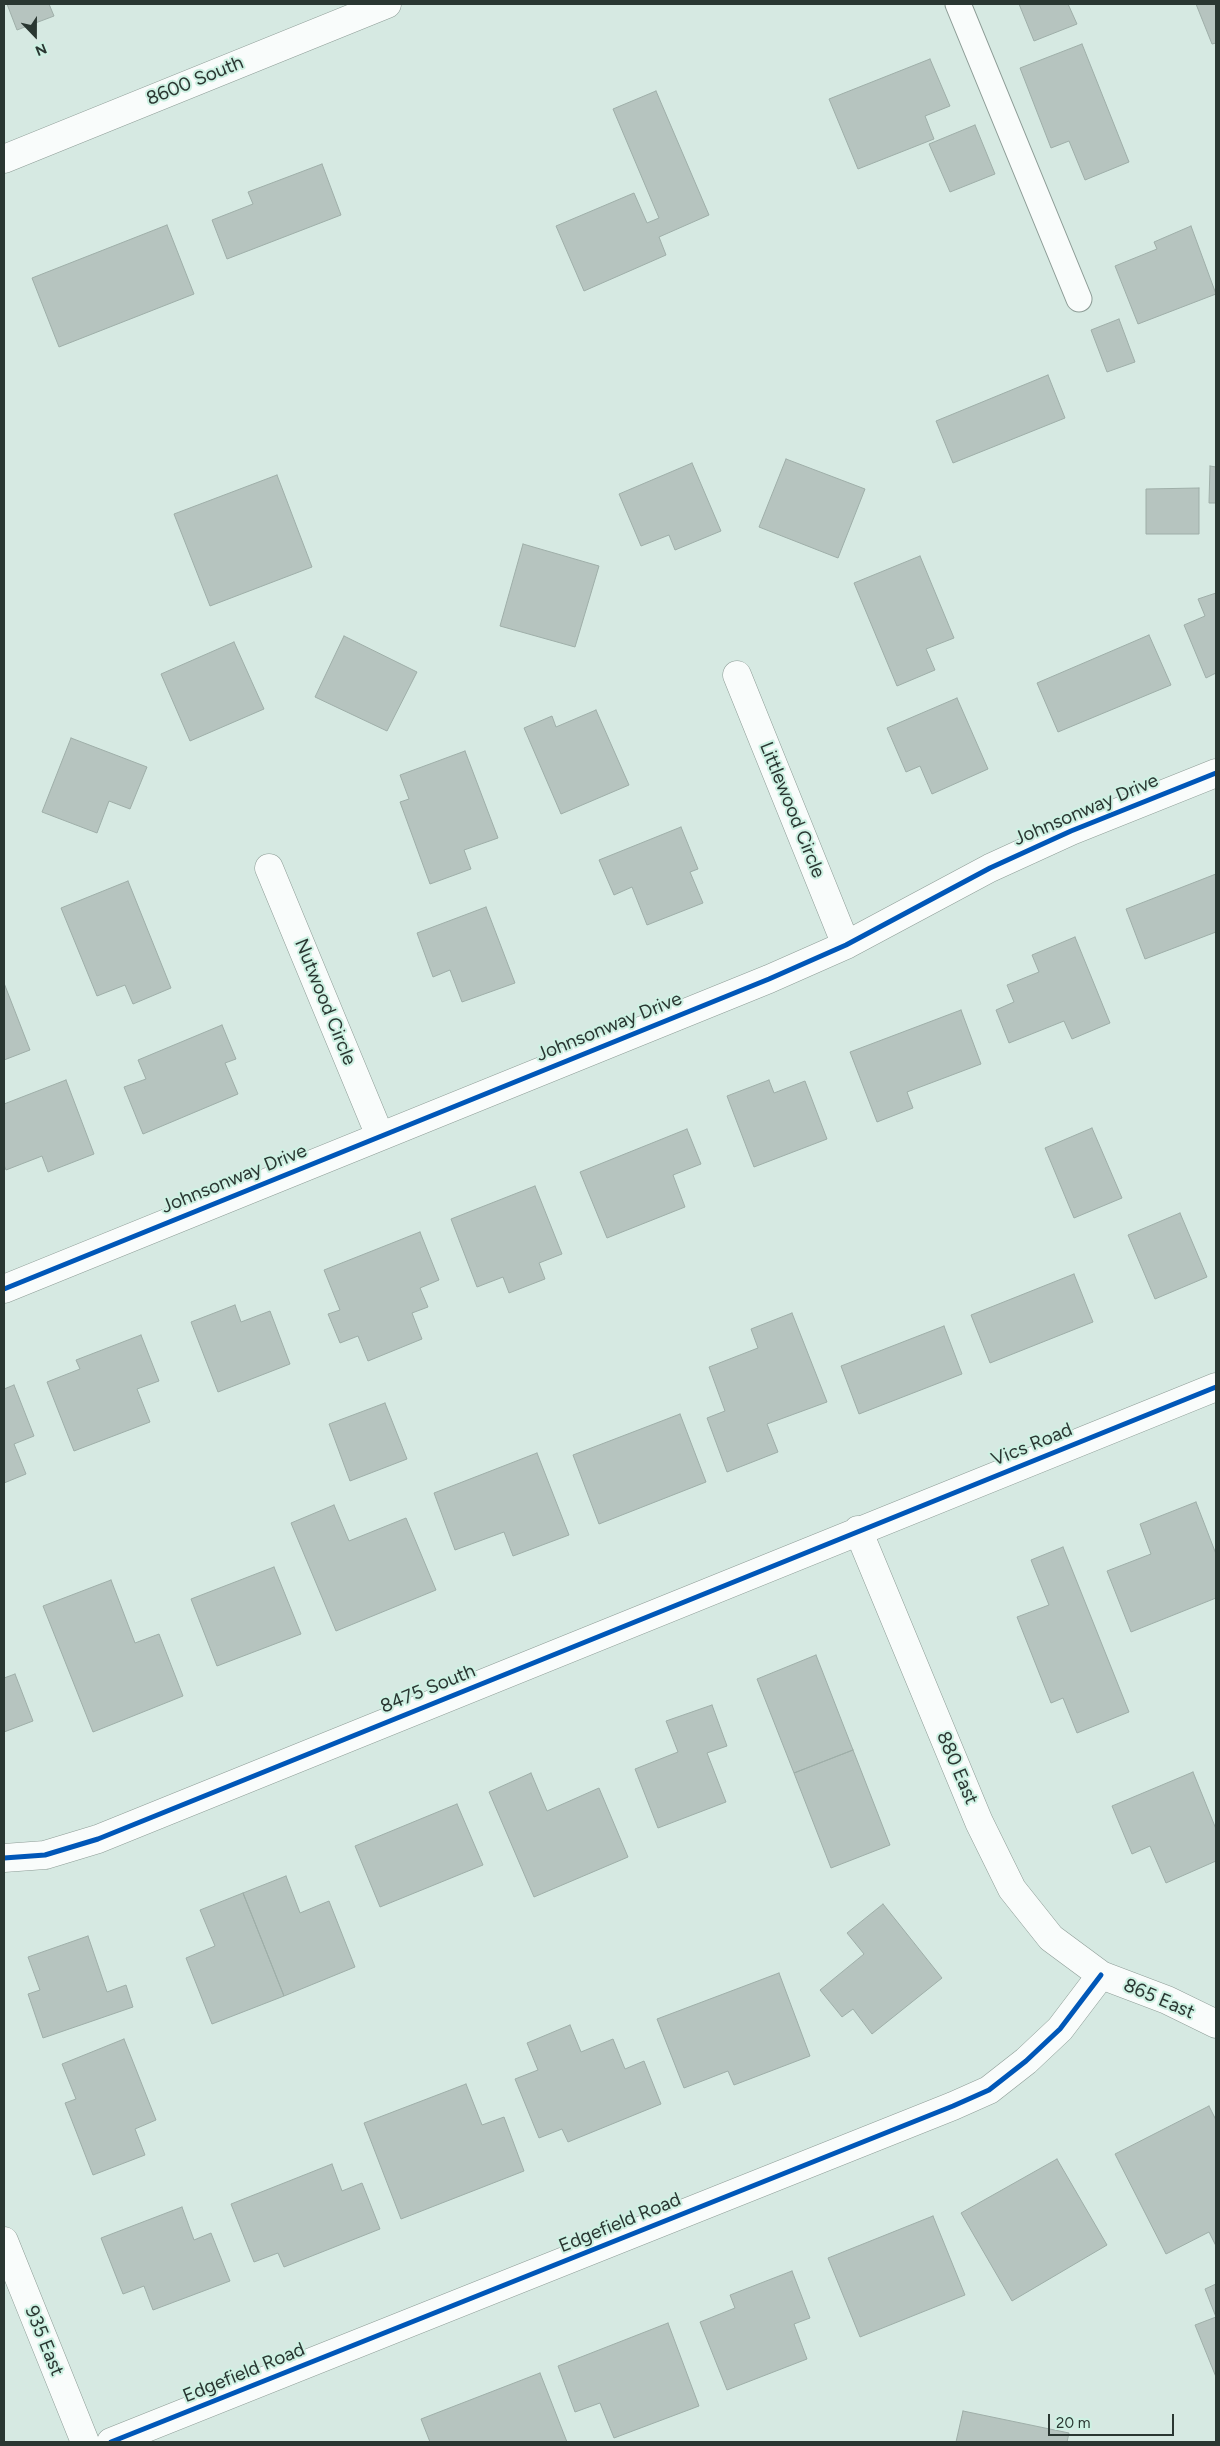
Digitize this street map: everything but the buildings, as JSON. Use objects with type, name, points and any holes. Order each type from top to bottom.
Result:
[{"type":"street","name":"8600 South","points":[[4,159],[387,4]]},
{"type":"street","name":"Littlewood Circle","points":[[738,676],[846,944]]},
{"type":"street","name":"Johnsonway Drive","points":[[4,1289],[769,979],[846,944],[999,864],[1071,831],[1216,773]]},
{"type":"street","name":"Nutwood Circle","points":[[270,868],[380,1136]]},
{"type":"street","name":"Vics Road","points":[[858,1530],[1216,1387]]},
{"type":"street","name":"8475 South","points":[[4,1858],[45,1855],[98,1839],[858,1530]]},
{"type":"street","name":"880 East","points":[[858,1530],[979,1822],[1012,1888],[1051,1938],[1101,1975]]},
{"type":"street","name":"865 East","points":[[1101,1975],[1167,2000],[1216,2024]]},
{"type":"street","name":"Edgefield Road","points":[[111,2442],[944,2110],[989,2090],[1026,2061],[1060,2029],[1101,1975]]},
{"type":"street","name":"935 East","points":[[4,2241],[85,2442]]},
{"type":"lane","points":[[958,4],[1080,299]]},
{"type":"cycle path","points":[[4,1289],[769,979],[846,945],[990,868],[1071,831],[1216,773]]},
{"type":"cycle path","points":[[4,1858],[45,1855],[98,1839],[1216,1387]]},
{"type":"cycle path","points":[[111,2442],[989,2090],[1026,2061],[1060,2029],[1101,1975]]}]
